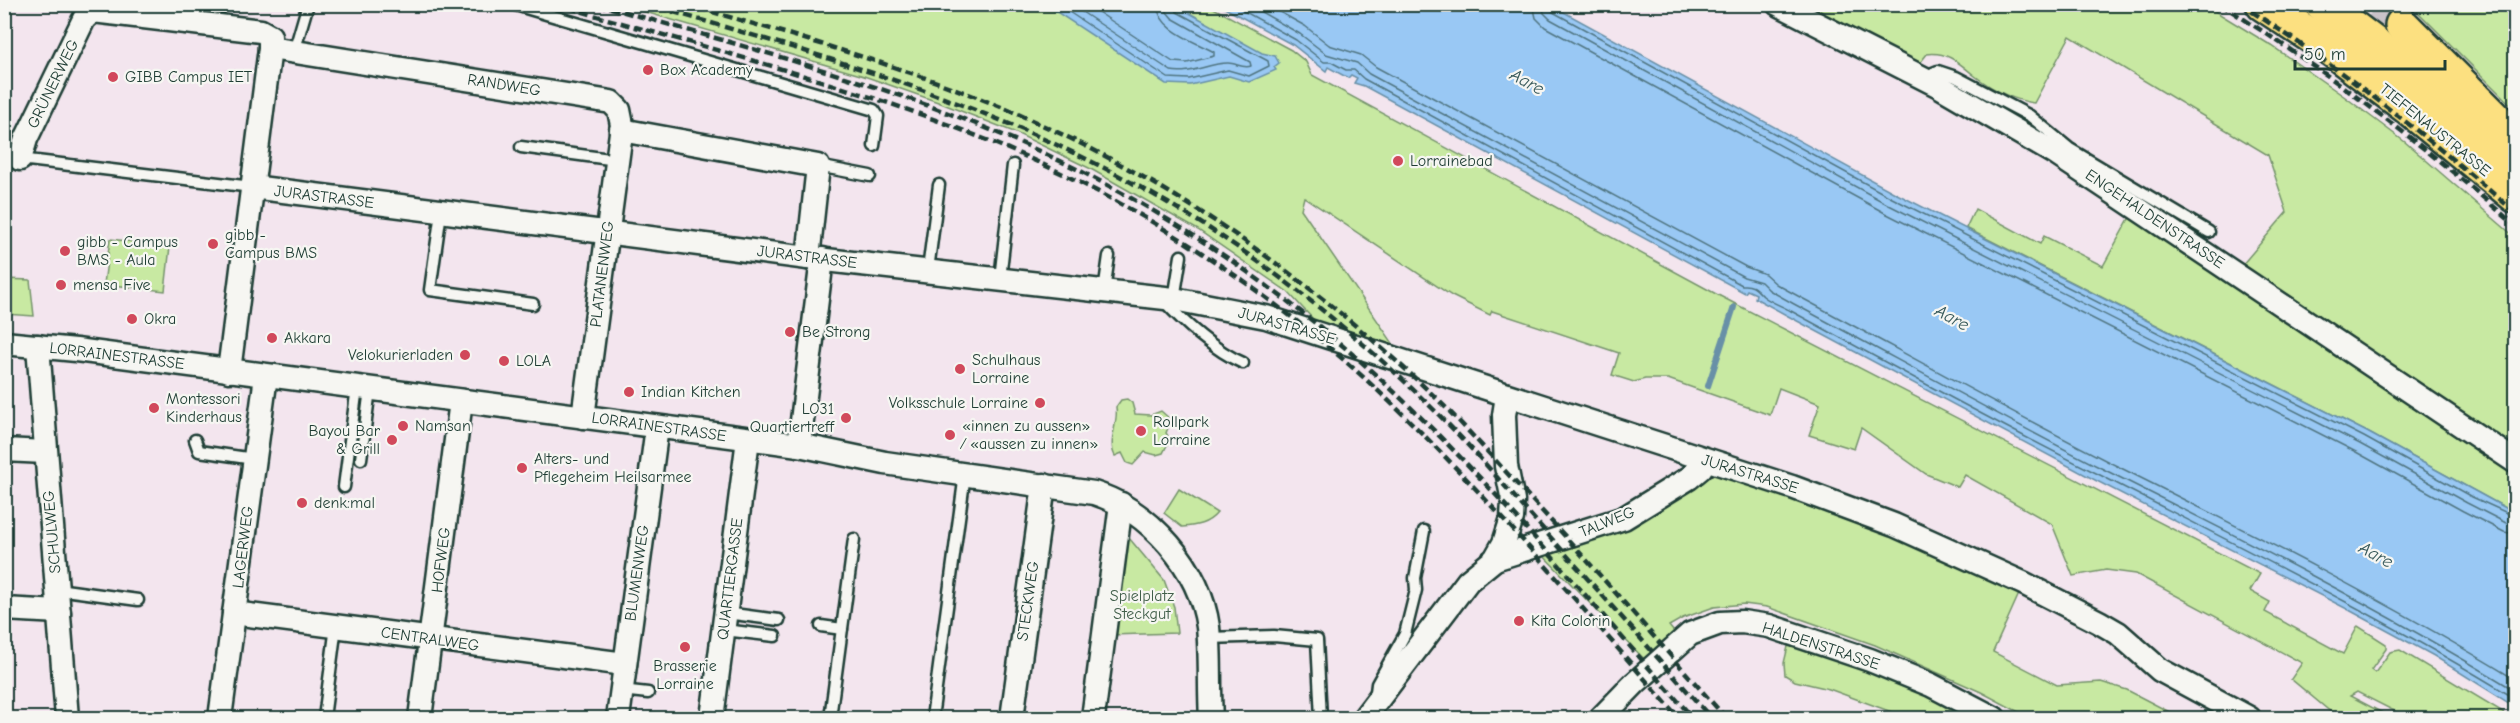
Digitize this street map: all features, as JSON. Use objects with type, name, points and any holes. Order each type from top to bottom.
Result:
[{"type":"main road","name":"TIEFENAUSTRASSE","points":[[2263,4],[2331,49],[2411,110],[2516,196]]},
{"type":"main road","points":[[2322,4],[2376,45],[2516,179]]},
{"type":"main road","points":[[2360,4],[2370,23],[2382,37],[2516,164]]},
{"type":"main road","points":[[2402,25],[2516,140]]},
{"type":"street","name":"ENGEHALDENSTRASSE","points":[[1778,4],[1929,81],[2056,154],[2516,462]]},
{"type":"street","name":"GRÜNERWEG","points":[[20,159],[26,139],[84,19],[90,12],[99,11],[261,31],[270,36],[270,48]]},
{"type":"street","name":"RANDWEG","points":[[270,48],[611,102],[622,117],[621,130]]},
{"type":"street","points":[[229,371],[270,48]]},
{"type":"street","points":[[621,130],[708,140],[818,166],[815,258],[799,445]]},
{"type":"street","name":"PLATANENWEG","points":[[583,417],[621,130]]},
{"type":"street","name":"JURASTRASSE","points":[[252,187],[607,233],[1168,298],[1266,317],[1850,507],[2023,583],[2118,633],[2160,670],[2249,718]]},
{"type":"street","name":"LORRAINESTRASSE","points":[[4,344],[38,346],[799,445],[885,463],[1084,490],[1121,504],[1162,538],[1184,566],[1202,601],[1208,638],[1211,718]]},
{"type":"street","name":"SCHULWEG","points":[[38,346],[67,718]]},
{"type":"street","name":"LAGERWEG","points":[[220,718],[266,376]]},
{"type":"street","name":"TALWEG","points":[[1495,559],[1509,530],[1513,501],[1506,466],[1504,415],[1507,396]]},
{"type":"street","name":"HOFWEG","points":[[420,718],[461,401]]},
{"type":"street","name":"BLUMENWEG","points":[[618,718],[657,427]]},
{"type":"street","name":"QUARTIERGASSE","points":[[712,718],[748,439]]},
{"type":"street","points":[[4,450],[45,452]]},
{"type":"street","name":"TALWEG","points":[[1364,718],[1468,581],[1485,565],[1495,559],[1624,518],[1689,478],[1701,468],[1704,460]]},
{"type":"street","name":"STECKWEG","points":[[1012,718],[1044,484]]},
{"type":"street","points":[[1093,718],[1121,504]]},
{"type":"street","points":[[4,609],[59,612]]},
{"type":"street","name":"CENTRALWEG","points":[[234,613],[625,664]]},
{"type":"street","name":"HALDENSTRASSE","points":[[1601,718],[1635,683],[1690,633],[1720,623],[1742,622],[1769,626],[1870,660],[1931,685],[1994,718]]},
{"type":"lane","points":[[294,51],[308,4]]},
{"type":"lane","points":[[512,4],[874,110],[878,116],[874,146]]},
{"type":"lane","points":[[1929,81],[1933,73],[1938,71],[1965,81],[2030,116],[2070,149],[2209,232]]},
{"type":"lane","points":[[521,147],[617,160]]},
{"type":"lane","points":[[20,159],[252,187]]},
{"type":"lane","points":[[1000,279],[1013,165]]},
{"type":"lane","points":[[818,166],[870,176]]},
{"type":"lane","points":[[928,270],[939,185]]},
{"type":"lane","points":[[441,212],[430,290],[533,304]]},
{"type":"lane","points":[[1104,291],[1109,256]]},
{"type":"lane","points":[[1181,256],[1168,298],[1173,312],[1229,356],[1243,363]]},
{"type":"lane","points":[[361,459],[363,388]]},
{"type":"lane","points":[[344,487],[363,388]]},
{"type":"lane","points":[[195,440],[199,451],[254,459]]},
{"type":"lane","points":[[932,718],[965,474]]},
{"type":"lane","points":[[1381,696],[1376,691],[1377,684],[1405,634],[1416,590],[1415,578],[1424,531]]},
{"type":"lane","points":[[830,718],[854,539]]},
{"type":"lane","points":[[57,589],[138,600]]},
{"type":"lane","points":[[725,622],[779,620]]},
{"type":"lane","points":[[725,622],[775,636]]},
{"type":"lane","points":[[324,718],[336,626]]},
{"type":"lane","points":[[821,626],[842,629]]},
{"type":"lane","points":[[1208,638],[1274,636],[1317,640],[1321,718]]},
{"type":"lane","points":[[621,690],[648,693]]},
{"type":"green space","points":[[621,5],[1208,5],[1291,50],[1306,62],[1312,75],[1718,295],[2260,574],[2250,591],[2270,602],[2265,612],[2343,654],[2358,626],[2386,644],[2386,649],[2371,670],[2375,673],[2390,652],[2400,650],[2503,712],[2506,718],[2408,718],[2357,692],[2350,696],[2392,718],[2338,718],[2291,679],[2302,663],[2136,574],[2106,570],[2073,576],[2052,524],[1965,475],[1958,487],[1926,474],[1861,428],[1854,449],[1809,435],[1820,404],[1779,388],[1770,415],[1668,379],[1645,379],[1634,382],[1612,375],[1619,353],[1492,311],[1490,315],[1452,296],[1304,197],[1301,209],[1403,358],[1326,333],[1288,292],[1198,230],[1089,168],[1014,132],[864,76]]},
{"type":"green space","points":[[1779,5],[2205,5],[2272,46],[2405,142],[2515,237],[2515,513],[2367,432],[1966,228],[1975,209],[2040,244],[2044,236],[2103,266],[2136,206],[2236,272],[2287,212],[2268,155],[2070,36],[2034,103],[2011,97],[1996,89],[1947,56],[1927,54],[1916,68]]},
{"type":"green space","points":[[2411,5],[2515,5],[2515,109]]},
{"type":"green space","points":[[110,239],[170,246],[165,291],[104,284]]},
{"type":"green space","points":[[4,279],[30,280],[34,316],[5,314]]},
{"type":"green space","name":"Rollpark Lorraine","points":[[1127,399],[1132,403],[1135,414],[1151,415],[1161,411],[1171,420],[1166,433],[1170,439],[1163,453],[1156,455],[1145,452],[1133,465],[1127,463],[1122,453],[1115,456],[1112,445],[1116,407],[1121,400]]},
{"type":"green space","points":[[1705,460],[2023,585],[1993,652],[2057,685],[2101,682],[2127,690],[2181,718],[2030,718],[1981,692],[1875,645],[1767,607],[1744,604],[1714,607],[1683,618],[1669,626],[1679,638],[1650,665],[1537,549],[1587,533]]},
{"type":"green space","points":[[1179,489],[1217,513],[1210,520],[1201,524],[1182,527],[1164,513]]},
{"type":"green space","name":"Spielplatz Steckgut","points":[[1124,532],[1164,580],[1174,607],[1177,633],[1109,635]]},
{"type":"green space","points":[[1791,634],[1992,718],[1908,718],[1829,689],[1795,681],[1785,675],[1784,663]]},
{"type":"water","points":[[1046,5],[1175,5],[1262,53],[1275,56],[1279,63],[1274,67],[1276,70],[1249,82],[1229,76],[1190,85],[1166,84]]},
{"type":"water","name":"Aare","points":[[1219,5],[1551,5],[1895,193],[2367,432],[2515,513],[2515,707],[2434,656],[2095,480],[1755,298],[1756,294],[1747,290],[1745,293],[1364,86],[1354,83],[1357,78],[1351,75],[1348,78],[1328,67],[1326,71],[1293,45]]},
{"type":"waterway","points":[[1708,386],[1734,307]]},
{"type":"tunnel","points":[[2379,4],[2402,25]]},
{"type":"railway","points":[[556,4],[759,62],[959,129],[1087,186],[1191,246],[1225,268],[1322,341],[1396,407],[1480,493],[1679,718]]},
{"type":"railway","points":[[597,4],[849,78],[973,123],[1033,148],[1092,177],[1162,216],[1231,260],[1327,333],[1403,400],[1490,488],[1693,718]]},
{"type":"railway","points":[[646,4],[848,65],[978,111],[1042,138],[1106,169],[1203,224],[1304,296],[1400,377],[1491,470],[1711,718]]},
{"type":"railway","points":[[685,4],[859,56],[987,101],[1085,146],[1139,175],[1244,240],[1342,314],[1389,354],[1445,407],[1572,543],[1726,718]]},
{"type":"railway","points":[[2220,4],[2298,55],[2373,109],[2516,226]]},
{"type":"railway","points":[[2240,4],[2312,52],[2382,103],[2516,213]]},
{"type":"place","name":"Box Academy","points":[[648,70]]},
{"type":"place","name":"GIBB Campus IET","points":[[113,77]]},
{"type":"place","name":"Lorrainebad","points":[[1398,161]]},
{"type":"place","name":"gibb - Campus BMS","points":[[213,244]]},
{"type":"place","name":"gibb - Campus BMS - Aula","points":[[65,251]]},
{"type":"place","name":"mensa Five","points":[[61,285]]},
{"type":"place","name":"Okra","points":[[132,319]]},
{"type":"place","name":"Be Strong","points":[[790,332]]},
{"type":"place","name":"Akkara","points":[[272,338]]},
{"type":"place","name":"Velokurierladen","points":[[465,355]]},
{"type":"place","name":"LOLA","points":[[504,361]]},
{"type":"place","name":"Schulhaus Lorraine","points":[[960,369]]},
{"type":"place","name":"Indian Kitchen","points":[[629,392]]},
{"type":"place","name":"Volksschule Lorraine","points":[[1040,403]]},
{"type":"place","name":"Montessori Kinderhaus","points":[[154,408]]},
{"type":"place","name":"LO31 Quartiertreff","points":[[846,418]]},
{"type":"place","name":"Namsan","points":[[403,426]]},
{"type":"place","name":"Rollpark Lorraine","points":[[1141,431]]},
{"type":"place","name":"«innen zu aussen» ⁄ «aussen zu innen»","points":[[950,435]]},
{"type":"place","name":"Bayou Bar & Grill","points":[[392,440]]},
{"type":"place","name":"Alters- und Pflegeheim Heilsarmee","points":[[522,468]]},
{"type":"place","name":"denk:mal","points":[[302,503]]},
{"type":"place","name":"Kita Colorin","points":[[1519,621]]},
{"type":"place","name":"Brasserie Lorraine","points":[[685,647]]}]
